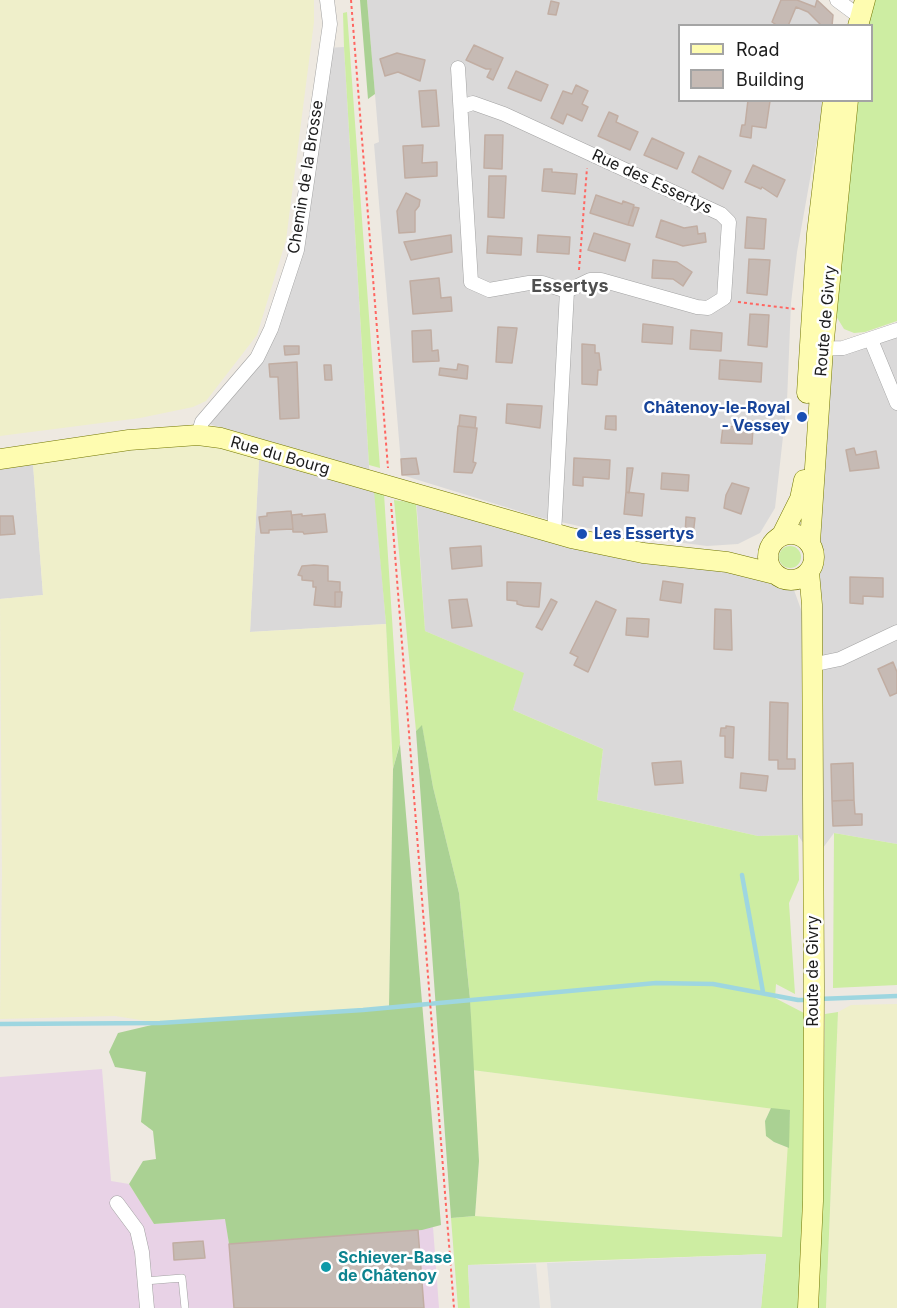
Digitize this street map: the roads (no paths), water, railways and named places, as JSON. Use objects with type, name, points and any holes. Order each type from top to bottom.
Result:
[{"type":"main road","name":"Route de Givry","points":[[778,538],[800,499],[804,481],[816,349],[833,102]]},
{"type":"main road","name":"Route de Givry","points":[[810,542],[816,349],[811,311],[817,234],[831,128],[847,102]]},
{"type":"main road","name":"Rue du Bourg","points":[[0,459],[129,440],[198,435],[221,438],[554,534],[643,553],[727,562],[781,577]]},
{"type":"main road","points":[[727,562],[778,538],[800,535],[810,542],[814,551],[814,563],[809,572],[795,580],[781,577],[769,564],[768,553],[778,538]]},
{"type":"main road","name":"Route de Givry","points":[[808,1308],[813,1201],[814,1014],[810,634],[812,605],[809,572]]},
{"type":"main road","name":"Route de Givry","points":[[781,577],[800,603],[810,634]]},
{"type":"street","name":"Chemin de la Brosse","points":[[198,435],[202,422],[257,358],[271,329],[297,250],[330,24],[327,0]]},
{"type":"street","points":[[458,68],[471,282],[489,290],[529,283],[573,288],[554,534]]},
{"type":"street","name":"Rue des Essertys","points":[[461,107],[472,103],[484,106],[726,217],[730,230],[723,298],[708,308],[697,307],[601,279],[573,288]]},
{"type":"street","points":[[816,349],[843,348],[897,330]]},
{"type":"street","points":[[871,340],[897,403]]},
{"type":"street","points":[[811,665],[840,659],[897,632]]},
{"type":"street","points":[[117,1203],[128,1215],[136,1230],[142,1252],[147,1308]]},
{"type":"lane","points":[[144,1281],[182,1278],[185,1308]]},
{"type":"waterway","points":[[742,875],[763,992]]},
{"type":"waterway","points":[[0,1024],[160,1023],[363,1010],[656,983],[713,984],[798,1000],[810,1000]]},
{"type":"waterway","points":[[818,999],[897,996]]},
{"type":"place","name":"Châtenoy-le-Royal - Vessey","points":[[802,417]]},
{"type":"place","name":"Les Essertys","points":[[582,534]]},
{"type":"place","name":"Schiever-Base de Châtenoy","points":[[326,1267]]},
{"type":"district","name":"Essertys","points":[[570,287]]}]
